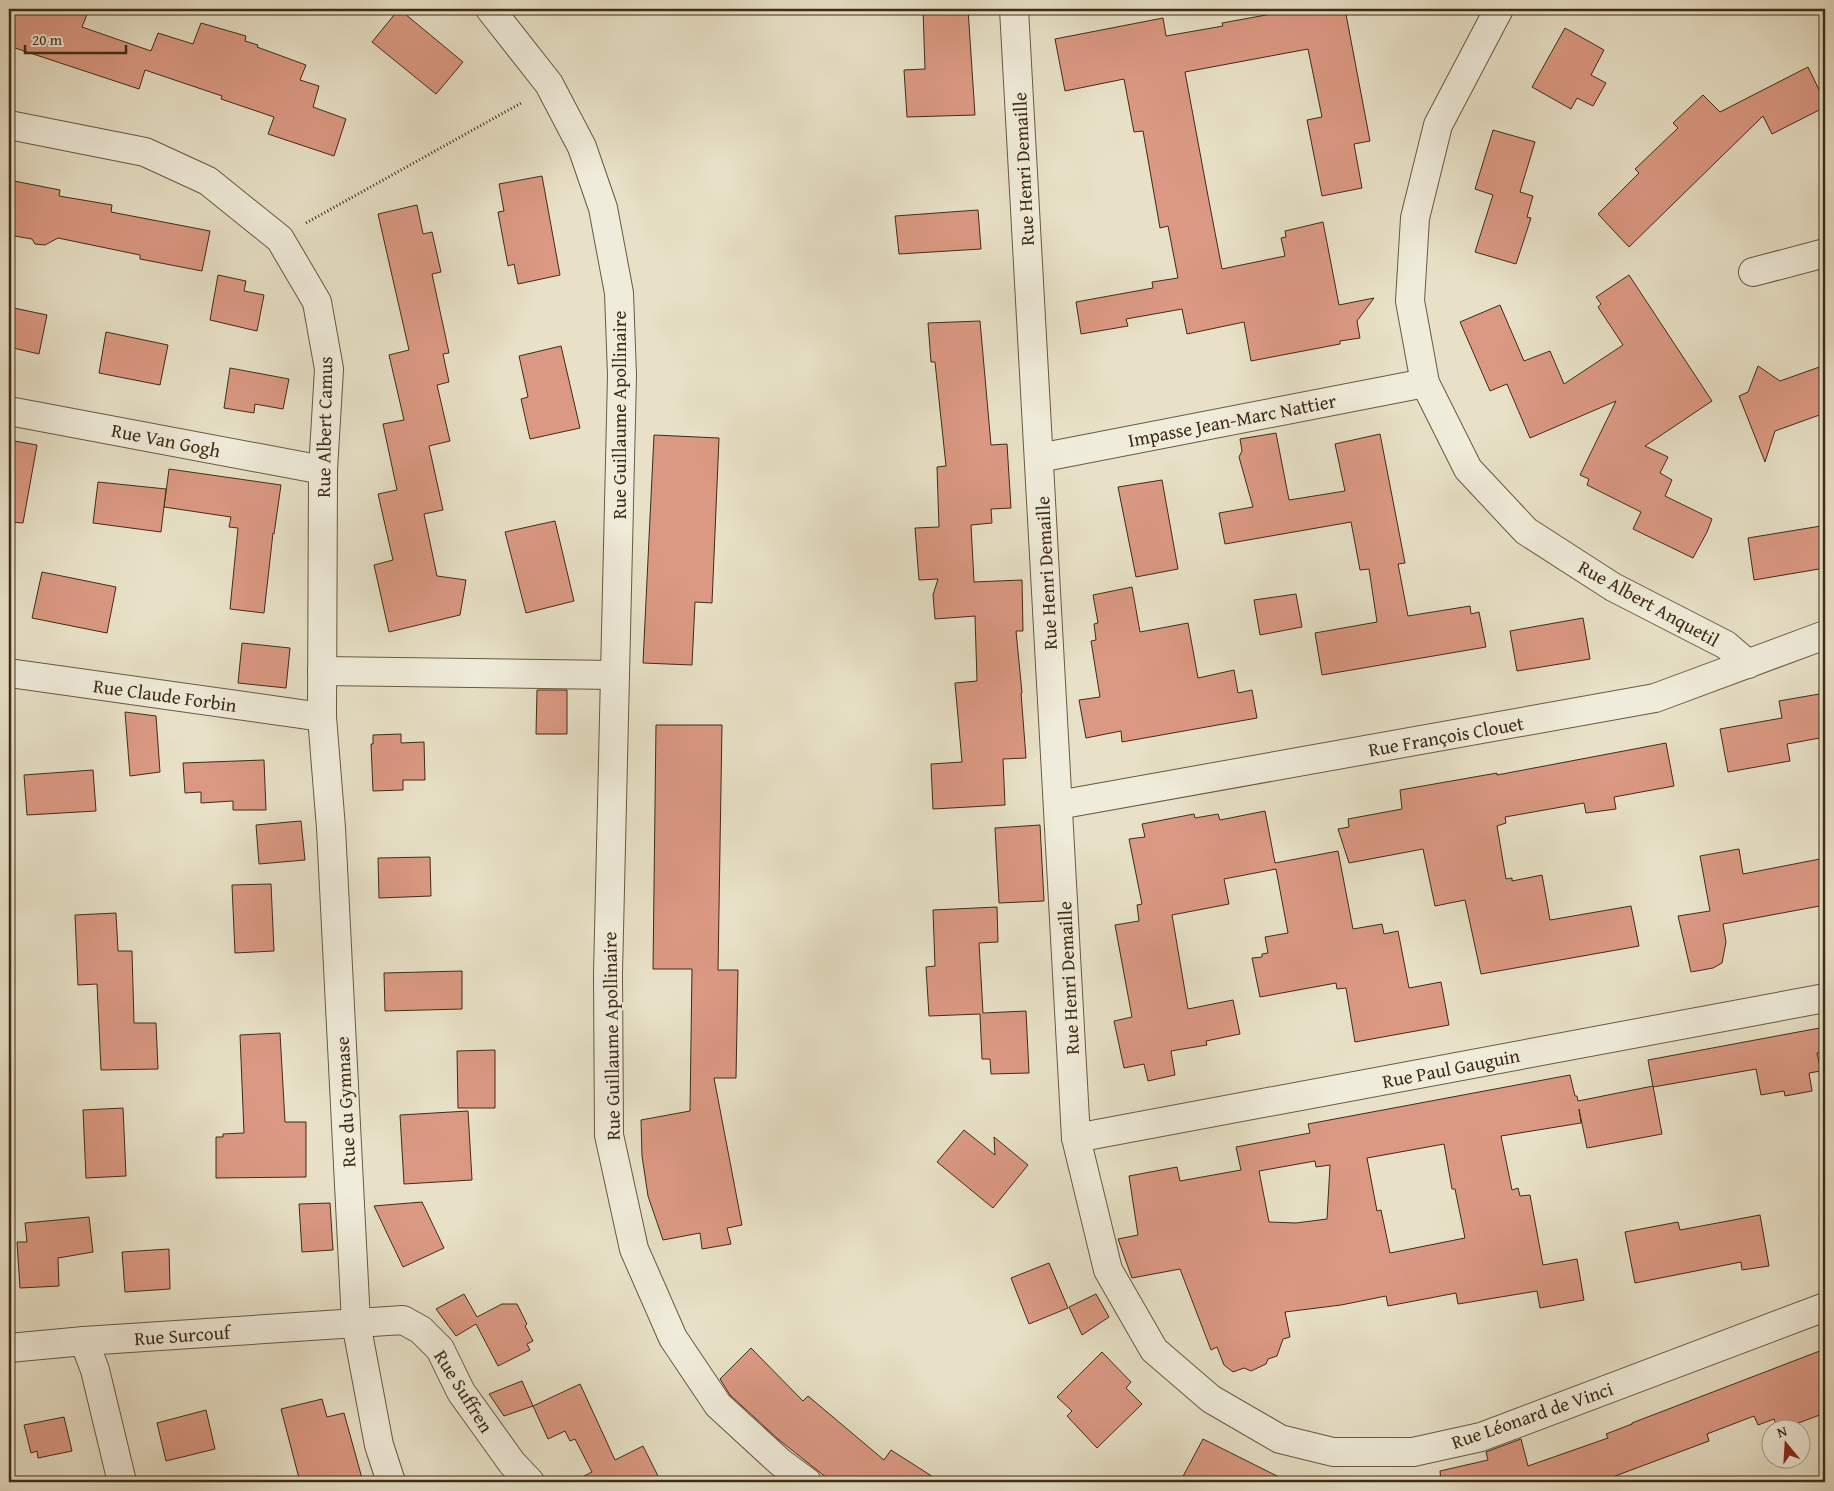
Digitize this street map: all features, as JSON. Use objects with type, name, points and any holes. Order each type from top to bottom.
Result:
[{"type":"street","name":"Rue Guillaume Apollinaire","points":[[490,9],[550,87],[582,147],[603,208],[619,294],[622,375],[608,974],[609,1135],[634,1249],[673,1338],[718,1405],[780,1462],[807,1482]]},
{"type":"street","name":"Rue Henri Demaille","points":[[1014,9],[1076,1138]]},
{"type":"street","name":"Rue Albert Anquetil","points":[[1499,9],[1438,125],[1415,218],[1410,301],[1425,383],[1468,469],[1526,531],[1612,587],[1726,645],[1748,664]]},
{"type":"street","name":"Rue Albert Camus","points":[[9,125],[145,152],[208,182],[280,239],[317,302],[329,369],[323,470],[322,717]]},
{"type":"street","points":[[1753,272],[1825,253]]},
{"type":"street","name":"Impasse Jean-Marc Nattier","points":[[1039,458],[1425,383]]},
{"type":"street","name":"Rue Van Gogh","points":[[9,411],[323,470]]},
{"type":"street","name":"Rue François Clouet","points":[[1058,805],[1656,698],[1825,636]]},
{"type":"street","points":[[322,671],[615,675]]},
{"type":"street","name":"Rue Claude Forbin","points":[[9,673],[322,717]]},
{"type":"street","name":"Rue du Gymnase","points":[[322,717],[331,828],[356,1323],[379,1445],[392,1482]]},
{"type":"street","name":"Rue Paul Gauguin","points":[[1076,1138],[1825,998]]},
{"type":"street","name":"Rue Léonard de Vinci","points":[[1076,1138],[1108,1270],[1154,1350],[1211,1399],[1280,1439],[1333,1452],[1414,1452],[1481,1436],[1825,1307]]},
{"type":"street","name":"Rue Suffren","points":[[356,1323],[403,1320],[421,1330],[440,1349],[461,1392],[512,1464],[530,1482]]},
{"type":"street","name":"Rue Surcouf","points":[[9,1348],[84,1341],[356,1323]]},
{"type":"street","points":[[84,1341],[95,1370],[122,1482]]},
{"type":"path","points":[[305,223],[550,87]]},
{"type":"building","points":[[9,9],[89,9],[82,27],[151,51],[158,33],[193,44],[201,23],[246,36],[245,41],[258,45],[257,47],[306,65],[300,80],[319,86],[313,107],[346,119],[334,156],[268,134],[274,117],[221,99],[222,96],[145,70],[139,89],[9,46]]},
{"type":"building","points":[[399,9],[463,62],[436,94],[372,42]]},
{"type":"building","points":[[923,9],[968,9],[975,115],[907,117],[904,70],[925,69]]},
{"type":"building","points":[[1299,9],[1345,9],[1370,141],[1354,144],[1362,188],[1322,196],[1307,120],[1322,117],[1308,49],[1185,72],[1222,269],[1285,256],[1281,238],[1286,237],[1285,231],[1323,222],[1339,305],[1374,298],[1357,321],[1360,338],[1340,341],[1340,344],[1251,361],[1244,322],[1187,334],[1182,309],[1126,319],[1128,326],[1081,334],[1076,302],[1153,288],[1152,282],[1178,278],[1168,226],[1160,228],[1143,131],[1134,132],[1124,79],[1065,91],[1055,39],[1163,18],[1166,36],[1223,26],[1222,23]]},
{"type":"building","points":[[1565,28],[1604,50],[1591,75],[1606,83],[1593,106],[1577,98],[1571,109],[1532,87]]},
{"type":"building","points":[[1808,67],[1825,102],[1825,107],[1772,134],[1763,116],[1629,247],[1598,214],[1639,173],[1635,169],[1678,128],[1673,123],[1703,95],[1720,112]]},
{"type":"building","points":[[1493,130],[1535,142],[1520,192],[1533,196],[1527,217],[1531,218],[1516,264],[1475,252],[1493,195],[1475,189]]},
{"type":"building","points":[[542,176],[560,275],[518,284],[514,264],[508,266],[498,212],[504,211],[499,184]]},
{"type":"building","points":[[14,181],[60,190],[59,196],[112,205],[111,212],[210,231],[202,271],[140,259],[140,255],[58,238],[45,245],[35,244],[32,239],[9,235],[9,209]]},
{"type":"building","points":[[417,205],[423,234],[432,232],[441,272],[432,274],[449,353],[443,354],[449,382],[437,385],[450,441],[429,446],[443,510],[424,514],[437,576],[466,580],[460,615],[389,632],[374,565],[393,560],[378,494],[397,490],[383,424],[404,420],[389,355],[409,350],[378,214]]},
{"type":"building","points":[[978,210],[981,249],[899,254],[895,216]]},
{"type":"building","points":[[218,275],[246,281],[244,291],[264,295],[257,331],[210,320]]},
{"type":"building","points":[[1629,275],[1712,401],[1645,446],[1668,457],[1660,473],[1672,480],[1665,496],[1712,519],[1693,558],[1633,529],[1641,512],[1587,485],[1589,479],[1580,475],[1616,401],[1530,438],[1507,384],[1490,391],[1460,322],[1500,305],[1524,361],[1550,351],[1564,384],[1623,345],[1598,307],[1601,304],[1596,297]]},
{"type":"building","points":[[9,307],[47,315],[39,354],[9,347]]},
{"type":"building","points":[[980,321],[991,445],[1007,444],[1011,508],[991,509],[992,523],[971,525],[974,582],[1022,580],[1023,631],[1016,631],[1026,758],[1003,759],[1005,805],[933,809],[931,764],[962,762],[955,683],[977,681],[975,616],[935,619],[933,595],[938,579],[919,580],[915,528],[939,527],[937,467],[946,466],[935,362],[931,362],[928,323]]},
{"type":"building","points":[[106,332],[168,345],[160,385],[99,373]]},
{"type":"building","points":[[561,346],[580,428],[530,439],[521,399],[528,397],[519,356]]},
{"type":"building","points":[[1825,365],[1825,413],[1775,431],[1765,462],[1739,396],[1748,392],[1758,366],[1780,381]]},
{"type":"building","points":[[230,368],[289,379],[283,409],[255,404],[254,413],[224,408]]},
{"type":"building","points":[[1276,433],[1289,500],[1345,491],[1335,444],[1380,434],[1405,563],[1398,564],[1408,616],[1470,606],[1471,614],[1479,612],[1486,647],[1322,675],[1315,633],[1377,622],[1369,569],[1360,570],[1351,522],[1225,544],[1219,513],[1253,507],[1239,457],[1242,451],[1240,439]]},
{"type":"building","points":[[654,435],[719,438],[712,603],[695,602],[692,665],[643,663]]},
{"type":"building","points":[[9,440],[37,445],[23,523],[9,522]]},
{"type":"building","points":[[169,469],[281,485],[273,533],[264,613],[230,609],[238,528],[229,527],[231,517],[164,507]]},
{"type":"building","points":[[1162,480],[1178,569],[1136,577],[1118,487]]},
{"type":"building","points":[[98,482],[166,489],[161,532],[93,523]]},
{"type":"building","points":[[555,521],[574,601],[526,613],[505,532]]},
{"type":"building","points":[[1821,526],[1825,551],[1825,568],[1754,580],[1748,538]]},
{"type":"building","points":[[42,572],[116,587],[107,633],[32,618]]},
{"type":"building","points":[[1132,587],[1140,632],[1188,623],[1198,678],[1234,670],[1238,693],[1252,690],[1257,718],[1122,742],[1121,731],[1086,738],[1079,700],[1100,697],[1091,641],[1096,640],[1094,624],[1098,623],[1093,595]]},
{"type":"building","points":[[1296,594],[1302,627],[1260,635],[1254,600]]},
{"type":"building","points":[[1583,618],[1590,659],[1517,671],[1510,631]]},
{"type":"building","points":[[242,643],[290,648],[286,688],[238,683]]},
{"type":"building","points":[[537,690],[567,690],[567,734],[536,734]]},
{"type":"building","points":[[1825,693],[1825,737],[1787,744],[1790,761],[1728,772],[1720,729],[1782,718],[1779,701]]},
{"type":"building","points":[[125,712],[156,716],[160,772],[130,776]]},
{"type":"building","points":[[656,725],[722,725],[718,970],[738,970],[736,1078],[714,1078],[742,1225],[727,1228],[731,1244],[702,1249],[700,1233],[663,1240],[648,1196],[642,1156],[641,1120],[690,1111],[692,969],[653,969]]},
{"type":"building","points":[[401,734],[401,743],[424,742],[425,780],[403,780],[403,790],[373,791],[371,744],[373,744],[373,735]]},
{"type":"building","points":[[1666,743],[1674,786],[1614,797],[1616,809],[1586,813],[1584,803],[1505,817],[1506,823],[1497,826],[1506,879],[1512,878],[1512,881],[1542,875],[1550,920],[1631,906],[1639,946],[1481,974],[1465,900],[1435,906],[1423,849],[1349,863],[1338,829],[1349,827],[1348,819],[1402,809],[1400,790],[1497,773],[1497,775]]},
{"type":"building","points":[[264,760],[266,810],[233,810],[233,801],[201,803],[201,792],[185,793],[183,763]]},
{"type":"building","points":[[93,770],[96,811],[27,815],[24,775]]},
{"type":"building","points":[[1265,811],[1275,863],[1338,851],[1353,929],[1382,924],[1384,934],[1398,931],[1409,988],[1441,982],[1449,1025],[1355,1042],[1346,988],[1337,989],[1336,983],[1260,997],[1252,958],[1262,957],[1262,954],[1268,953],[1265,937],[1288,933],[1276,869],[1224,879],[1229,904],[1172,915],[1188,1009],[1233,1000],[1240,1034],[1206,1041],[1207,1045],[1171,1051],[1175,1075],[1148,1081],[1144,1064],[1124,1068],[1114,1021],[1132,1017],[1115,925],[1139,921],[1137,905],[1142,904],[1129,839],[1145,837],[1142,824],[1194,814],[1195,818],[1218,814],[1220,820]]},
{"type":"building","points":[[301,821],[305,860],[259,864],[256,825]]},
{"type":"building","points":[[1040,825],[1044,901],[999,903],[995,828]]},
{"type":"building","points":[[1739,849],[1743,874],[1825,858],[1825,905],[1723,924],[1726,942],[1722,963],[1713,968],[1691,972],[1678,916],[1710,911],[1700,856]]},
{"type":"building","points":[[430,857],[431,896],[379,898],[378,858]]},
{"type":"building","points":[[271,884],[274,951],[235,953],[232,885]]},
{"type":"building","points":[[997,907],[998,942],[979,943],[983,1013],[1026,1011],[1029,1073],[991,1074],[990,1059],[982,1059],[980,1014],[929,1016],[926,967],[935,966],[933,910]]},
{"type":"building","points":[[116,913],[118,951],[132,951],[134,1023],[156,1023],[158,1069],[101,1070],[97,984],[78,985],[75,915]]},
{"type":"building","points":[[462,971],[462,1009],[385,1011],[384,973]]},
{"type":"building","points":[[1825,1027],[1825,1051],[1817,1053],[1821,1071],[1809,1073],[1812,1091],[1785,1096],[1784,1091],[1761,1095],[1756,1069],[1653,1087],[1648,1060]]},
{"type":"building","points":[[280,1033],[285,1122],[306,1122],[306,1177],[216,1178],[216,1137],[223,1137],[223,1134],[244,1133],[240,1035]]},
{"type":"building","points":[[495,1050],[495,1108],[458,1108],[457,1051]]},
{"type":"building","points":[[1570,1075],[1578,1101],[1653,1086],[1662,1134],[1587,1148],[1579,1109],[1581,1123],[1501,1136],[1512,1190],[1518,1188],[1520,1196],[1530,1195],[1543,1265],[1577,1259],[1584,1300],[1540,1308],[1537,1291],[1458,1304],[1456,1293],[1388,1306],[1386,1296],[1341,1305],[1285,1312],[1290,1337],[1283,1339],[1277,1356],[1268,1359],[1266,1364],[1251,1371],[1244,1368],[1233,1372],[1224,1365],[1217,1347],[1211,1350],[1180,1269],[1132,1278],[1118,1239],[1138,1235],[1129,1176],[1177,1167],[1180,1181],[1241,1170],[1236,1147],[1310,1133],[1308,1124]],"holes":[[[1444,1144],[1452,1189],[1455,1189],[1465,1238],[1390,1253],[1381,1210],[1377,1211],[1367,1158]],[[1315,1161],[1316,1167],[1330,1165],[1327,1219],[1296,1223],[1269,1222],[1259,1171]]]},
{"type":"building","points":[[123,1108],[126,1176],[86,1178],[83,1110]]},
{"type":"building","points":[[468,1111],[472,1180],[404,1184],[400,1115]]},
{"type":"building","points":[[964,1130],[995,1155],[994,1137],[1028,1165],[993,1208],[937,1162]]},
{"type":"building","points":[[422,1202],[444,1248],[403,1267],[374,1206]]},
{"type":"building","points":[[330,1203],[333,1250],[302,1252],[299,1204]]},
{"type":"building","points":[[1760,1215],[1769,1266],[1742,1270],[1741,1262],[1635,1283],[1625,1232],[1678,1222],[1680,1230]]},
{"type":"building","points":[[89,1217],[93,1252],[58,1258],[59,1286],[20,1288],[17,1242],[27,1242],[25,1223]]},
{"type":"building","points":[[169,1249],[170,1289],[125,1292],[122,1252]]},
{"type":"building","points":[[1049,1263],[1068,1308],[1029,1324],[1011,1278]]},
{"type":"building","points":[[464,1294],[477,1317],[502,1304],[517,1304],[533,1341],[527,1344],[530,1350],[498,1366],[476,1324],[456,1336],[436,1309]]},
{"type":"building","points":[[1096,1294],[1109,1317],[1082,1335],[1069,1307]]},
{"type":"building","points":[[751,1348],[803,1401],[808,1396],[884,1460],[891,1450],[941,1482],[832,1482],[778,1439],[730,1395],[720,1379]]},
{"type":"building","points":[[1825,1349],[1825,1413],[1812,1418],[1762,1418],[1762,1424],[1758,1425],[1754,1416],[1707,1434],[1709,1441],[1599,1482],[1441,1482],[1440,1471],[1488,1460],[1486,1452],[1521,1439],[1528,1466],[1608,1438],[1606,1434]]},
{"type":"building","points":[[1102,1352],[1131,1382],[1126,1388],[1142,1404],[1097,1448],[1067,1416],[1072,1411],[1057,1397]]},
{"type":"building","points":[[522,1381],[533,1406],[504,1416],[489,1394]]},
{"type":"building","points":[[580,1384],[615,1460],[643,1446],[661,1482],[572,1482],[592,1472],[575,1439],[570,1441],[565,1431],[548,1439],[533,1406]]},
{"type":"building","points":[[322,1399],[327,1417],[344,1413],[363,1482],[300,1482],[281,1409]]},
{"type":"building","points":[[206,1410],[215,1449],[166,1461],[157,1423]]},
{"type":"building","points":[[64,1417],[72,1451],[38,1458],[37,1451],[31,1453],[24,1425]]},
{"type":"building","points":[[1203,1439],[1289,1482],[1180,1482]]}]
